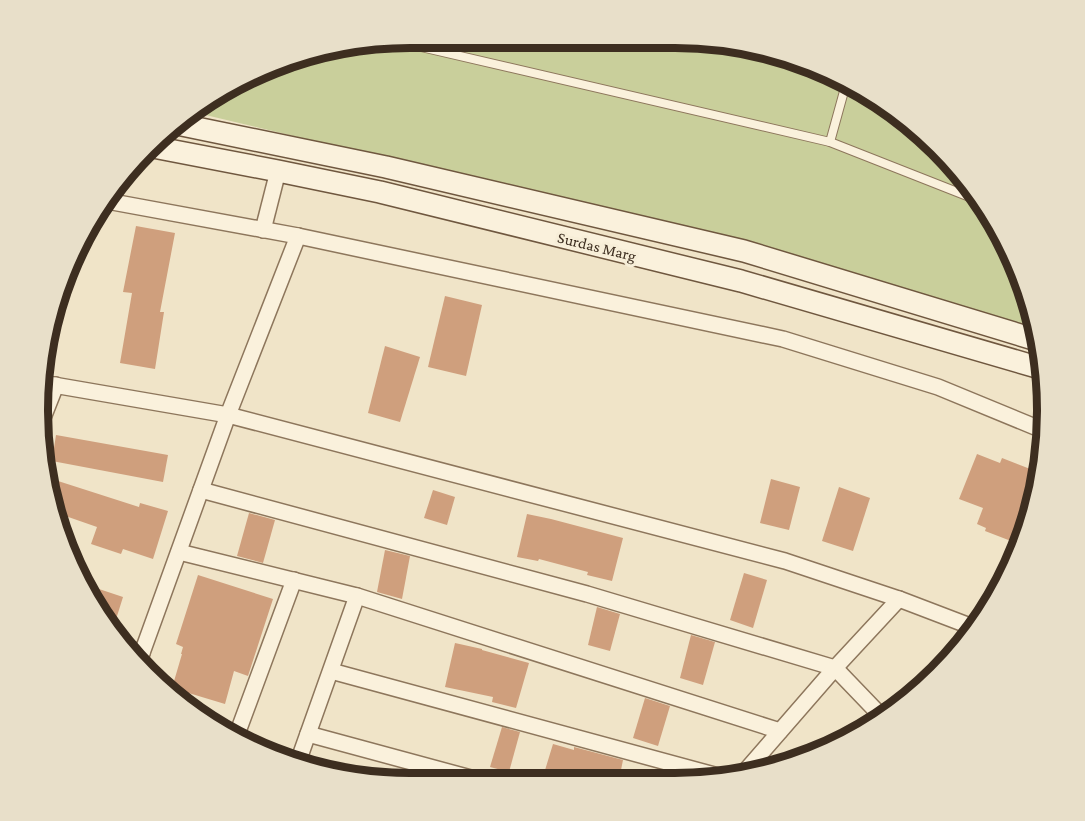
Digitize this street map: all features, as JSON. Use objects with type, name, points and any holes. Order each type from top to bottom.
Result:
[{"type":"main road","name":"Surdas Marg","points":[[186,126],[386,167],[744,251],[1030,338]]},
{"type":"main road","name":"Surdas Marg","points":[[160,148],[380,192],[741,281],[1034,366]]},
{"type":"street","points":[[263,230],[278,171]]},
{"type":"street","points":[[114,202],[298,236],[783,339],[938,387],[1036,427]]},
{"type":"street","points":[[142,654],[228,415],[298,236]]},
{"type":"street","points":[[49,384],[228,415],[785,561],[967,624]]},
{"type":"street","points":[[201,490],[587,594],[835,668],[877,711]]},
{"type":"street","points":[[178,552],[357,596],[780,731]]},
{"type":"street","points":[[239,730],[294,580]]},
{"type":"street","points":[[300,756],[357,596]]},
{"type":"street","points":[[751,765],[899,599]]},
{"type":"street","points":[[331,671],[702,772]]},
{"type":"street","points":[[308,734],[452,773]]},
{"type":"lane","points":[[425,48],[830,142],[966,196]]},
{"type":"lane","points":[[830,142],[844,90]]},
{"type":"green space","points":[[410,48],[674,48],[722,51],[768,60],[835,85],[856,97],[895,123],[931,154],[976,209],[1000,250],[1018,294],[1029,333],[798,257],[202,114],[250,85],[294,67],[363,51]]},
{"type":"building","points":[[136,226],[175,233],[160,312],[164,312],[155,369],[120,363],[132,293],[123,292]]},
{"type":"building","points":[[445,296],[482,305],[466,376],[428,367]]},
{"type":"building","points":[[385,346],[420,357],[400,422],[368,413]]},
{"type":"building","points":[[56,435],[168,455],[163,482],[52,461]]},
{"type":"building","points":[[977,454],[1000,463],[1002,458],[1032,470],[1025,504],[1011,541],[985,531],[986,528],[977,524],[983,508],[959,499]]},
{"type":"building","points":[[771,479],[800,487],[789,530],[760,523]]},
{"type":"building","points":[[58,481],[139,507],[140,503],[168,511],[153,559],[123,549],[121,554],[91,544],[97,527],[63,515],[56,486]]},
{"type":"building","points":[[839,487],[870,498],[853,551],[822,541]]},
{"type":"building","points":[[433,490],[455,497],[447,525],[424,518]]},
{"type":"building","points":[[249,513],[275,520],[263,563],[237,556]]},
{"type":"building","points":[[527,514],[623,538],[612,581],[539,559],[538,561],[517,557]]},
{"type":"building","points":[[385,550],[410,556],[402,599],[377,592]]},
{"type":"building","points":[[744,573],[767,580],[753,628],[730,620]]},
{"type":"building","points":[[198,575],[273,599],[248,676],[234,671],[225,704],[181,691],[173,685],[183,647],[176,644]]},
{"type":"building","points":[[94,587],[123,597],[116,621]]},
{"type":"building","points":[[597,607],[620,614],[610,651],[588,645]]},
{"type":"building","points":[[691,635],[715,642],[703,685],[680,678]]},
{"type":"building","points":[[455,643],[529,663],[516,708],[492,702],[493,697],[445,687]]},
{"type":"building","points":[[645,698],[670,706],[658,746],[633,738]]},
{"type":"building","points":[[502,727],[520,732],[509,772],[490,767]]},
{"type":"building","points":[[553,744],[623,760],[620,773],[544,773]]}]
